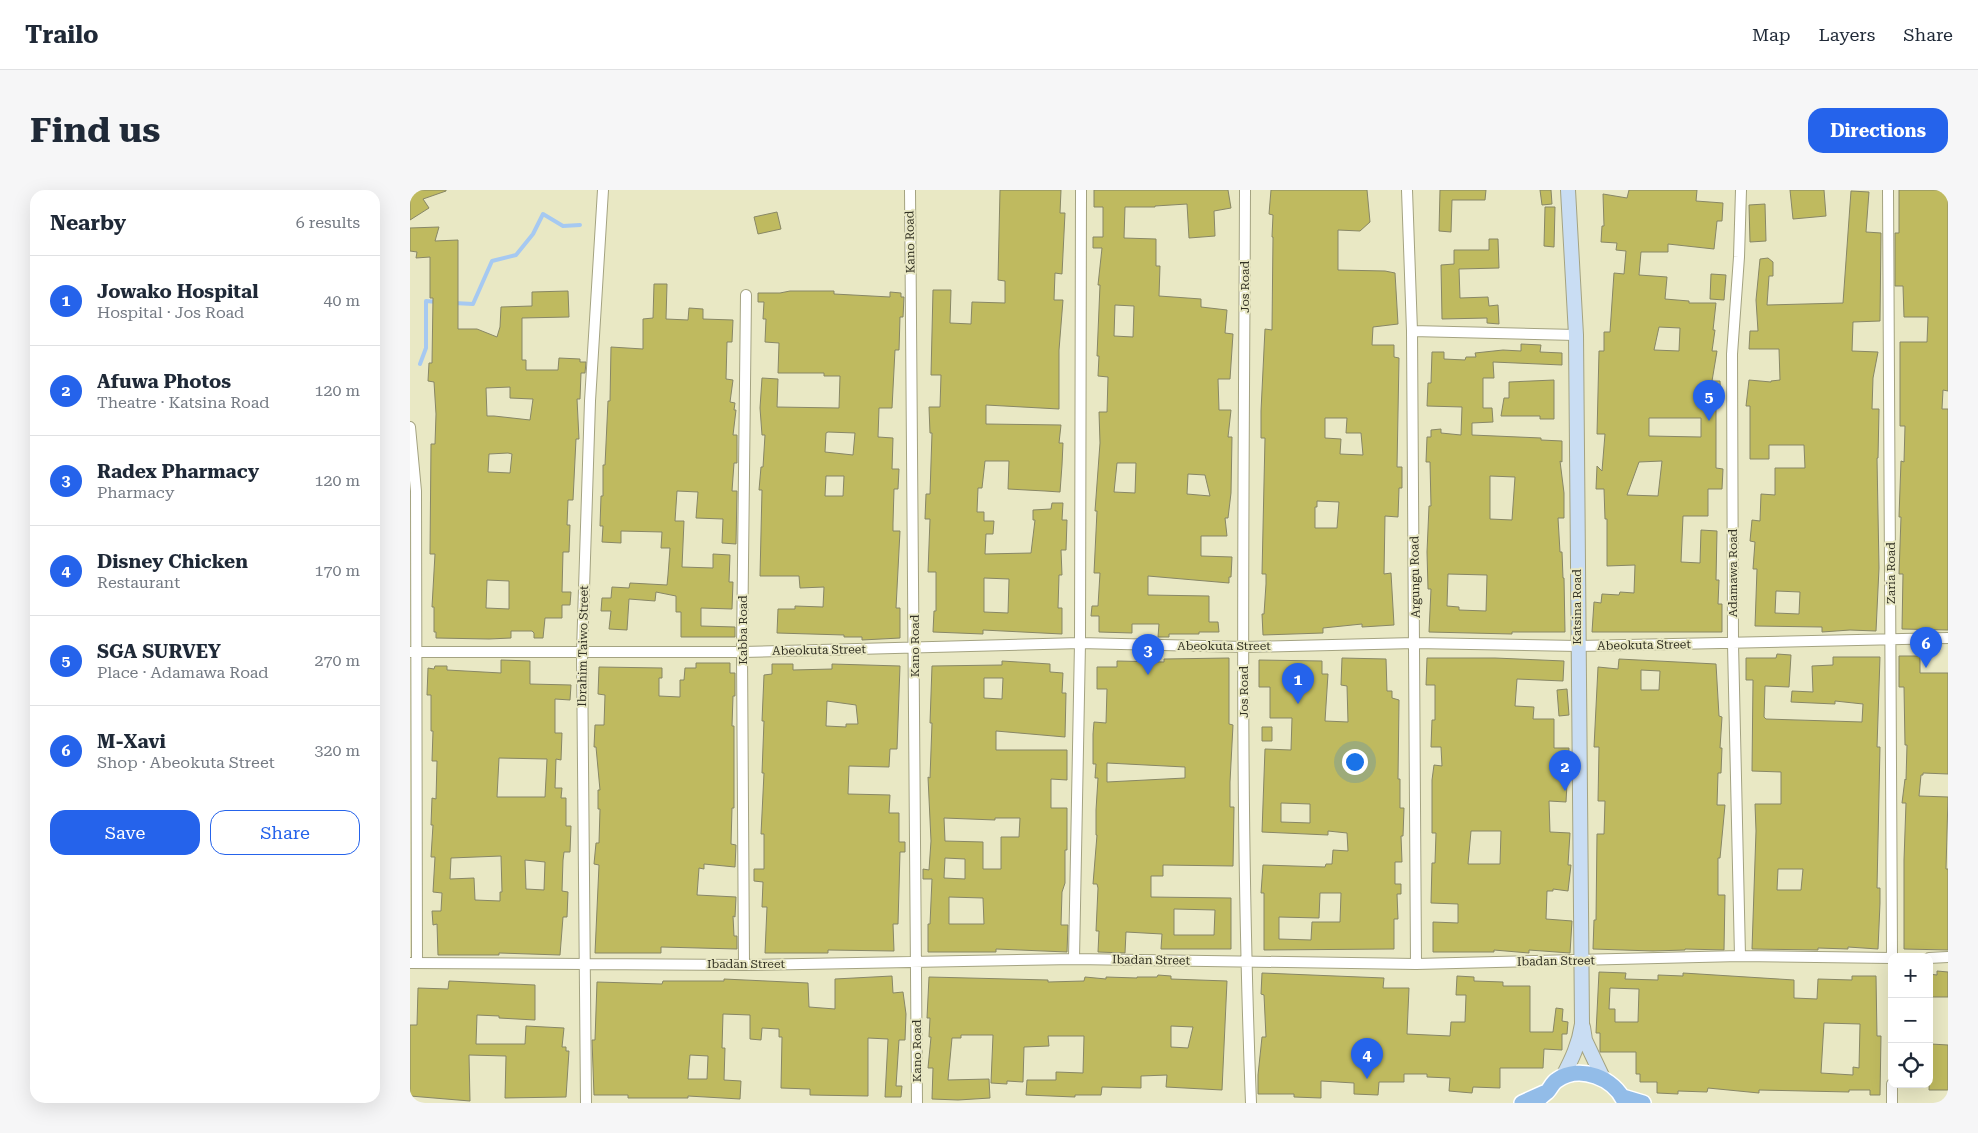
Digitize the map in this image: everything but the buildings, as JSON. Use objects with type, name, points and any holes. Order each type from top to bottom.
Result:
[{"type":"main road","points":[[1536,1103],[1538,1098],[1547,1092],[1555,1081],[1563,1076],[1576,1073],[1590,1074],[1603,1078],[1614,1086],[1624,1100],[1643,1103]]},
{"type":"main road","points":[[1522,1103],[1547,1092]]},
{"type":"street","name":"Ibrahim Taiwo Street","points":[[586,1103],[582,652],[590,401],[603,190]]},
{"type":"street","name":"Kano Road","points":[[910,190],[917,1103]]},
{"type":"street","points":[[1074,959],[1080,643],[1081,190]]},
{"type":"street","name":"Jos Road","points":[[1246,190],[1245,961],[1250,1103]]},
{"type":"street","name":"Argungu Road","points":[[1407,190],[1412,331],[1416,964]]},
{"type":"street","name":"Katsina Road","points":[[1563,1076],[1580,1039],[1582,1024],[1576,335],[1568,190]]},
{"type":"street","name":"Adamawa Road","points":[[1740,956],[1733,644],[1732,354],[1739,258],[1741,190]]},
{"type":"street","name":"Zaria Road","points":[[1888,190],[1892,639],[1892,953]]},
{"type":"street","name":"Kabba Road","points":[[744,965],[742,652],[746,295]]},
{"type":"street","points":[[1412,331],[1576,335]]},
{"type":"street","points":[[410,427],[416,491],[412,652],[413,963]]},
{"type":"street","name":"Abeokuta Street","points":[[412,652],[742,652],[1080,643],[1244,647],[1415,642],[1578,646],[1948,638]]},
{"type":"street","name":"Ibadan Street","points":[[413,963],[744,965],[1074,959],[1416,964],[1740,956],[1888,957]]},
{"type":"street","points":[[1933,958],[1948,957]]},
{"type":"street","name":"Katsina Road","points":[[1582,1024],[1585,1040],[1603,1078]]},
{"type":"street","points":[[1892,1088],[1892,1103]]},
{"type":"waterway","points":[[454,303],[473,304],[492,261],[516,255],[533,234],[543,214],[563,226],[580,225]]},
{"type":"waterway","points":[[420,364],[426,348],[426,301],[437,302]]},
{"type":"place","name":"SGA SURVEY","points":[[1709,421]]},
{"type":"place","name":"M-Xavi","points":[[1926,668]]},
{"type":"place","name":"Radex Pharmacy","points":[[1148,675]]},
{"type":"place","name":"Jowako Hospital","points":[[1298,704]]},
{"type":"place","name":"Afuwa Photos","points":[[1565,791]]},
{"type":"place","name":"Disney Chicken","points":[[1367,1079]]}]
